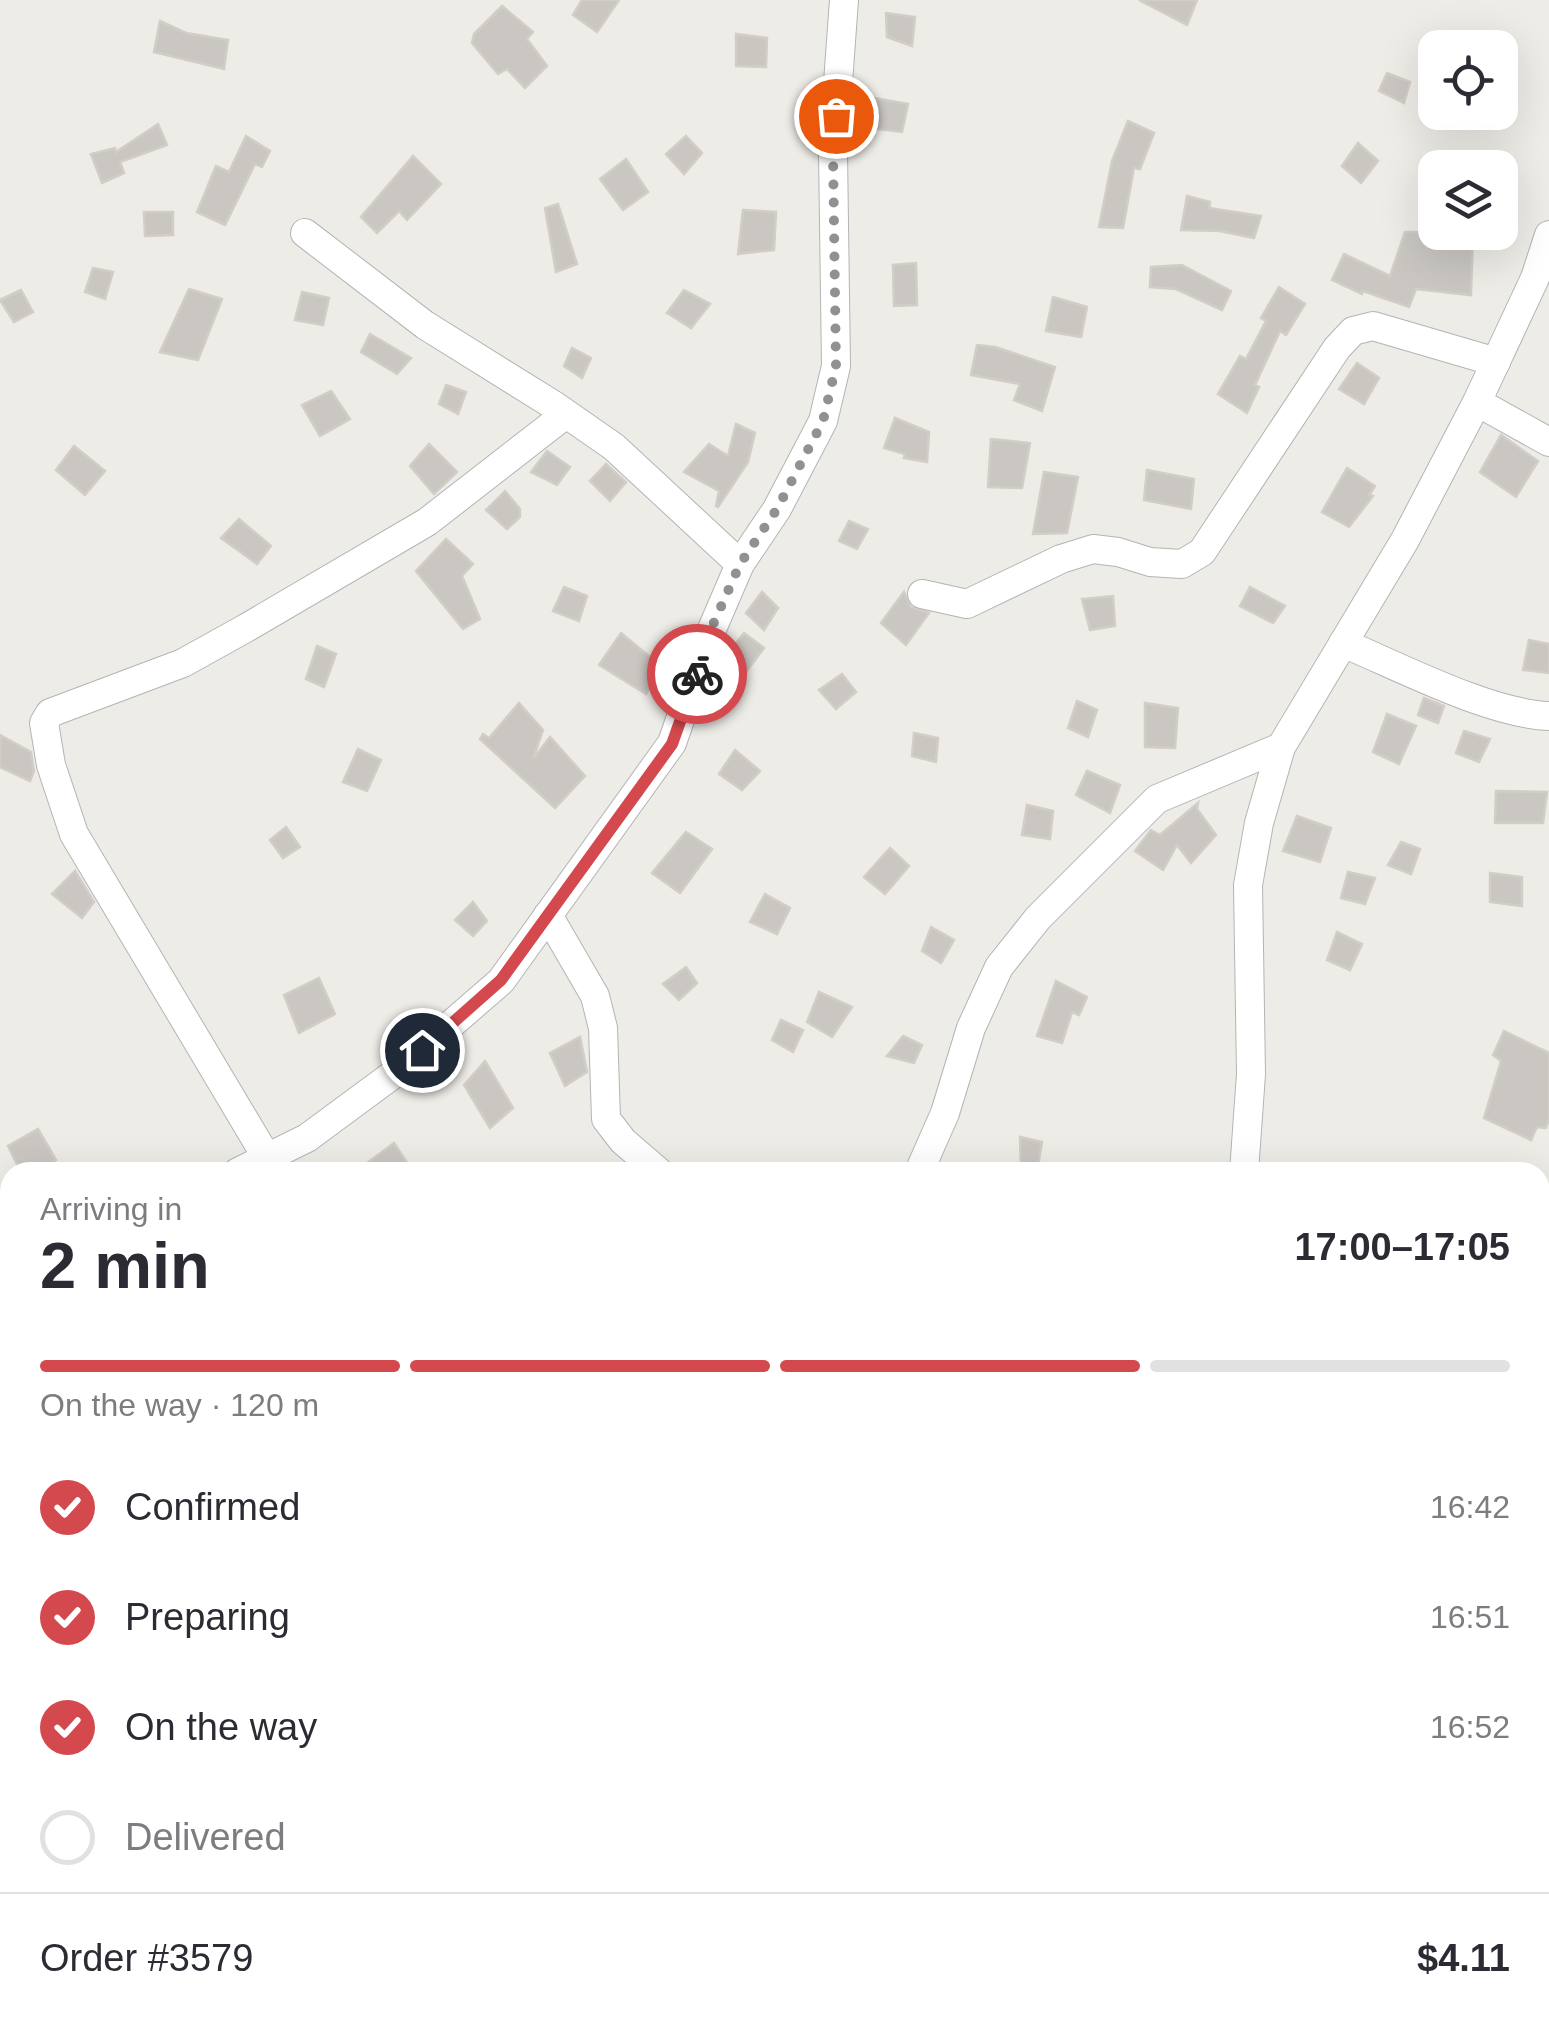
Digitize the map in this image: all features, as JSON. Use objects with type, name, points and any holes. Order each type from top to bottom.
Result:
[{"type":"street","points":[[259,1162],[308,1138],[395,1073],[501,980],[672,744],[708,636],[740,564],[777,509],[823,421],[836,366],[833,152],[844,0]]},
{"type":"street","points":[[305,232],[426,325],[614,447],[740,564]]},
{"type":"street","points":[[1245,1162],[1252,1074],[1248,885],[1259,823],[1281,747],[1405,540],[1496,362],[1535,278],[1549,235]]},
{"type":"street","points":[[922,594],[967,604],[1060,558],[1093,549],[1150,562],[1182,564],[1202,552],[1352,330],[1373,326],[1496,362]]},
{"type":"street","points":[[1477,402],[1549,442]]},
{"type":"street","points":[[267,1158],[74,834],[52,765],[44,723],[50,713],[182,663],[428,522],[566,414]]},
{"type":"street","points":[[1343,644],[1492,705],[1525,715],[1549,716]]},
{"type":"street","points":[[924,1162],[946,1113],[971,1028],[999,967],[1038,918],[1157,798],[1281,747]]},
{"type":"street","points":[[548,915],[595,996],[602,1028],[606,1118],[622,1142],[645,1162]]},
{"type":"building","points":[[582,0],[619,0],[597,32],[573,15]]},
{"type":"building","points":[[1139,0],[1197,0],[1187,25]]},
{"type":"building","points":[[502,6],[533,32],[527,39],[547,66],[525,88],[507,69],[498,74],[472,43],[474,34]]},
{"type":"building","points":[[886,13],[915,17],[912,46],[887,37]]},
{"type":"building","points":[[160,21],[186,33],[228,40],[224,69],[154,52]]},
{"type":"building","points":[[736,34],[767,38],[766,67],[736,66]]},
{"type":"building","points":[[1387,73],[1410,82],[1404,103],[1379,91]]},
{"type":"building","points":[[874,98],[908,104],[902,132],[868,128]]},
{"type":"building","points":[[1128,121],[1154,133],[1140,169],[1134,168],[1123,228],[1099,227],[1112,161]]},
{"type":"building","points":[[158,124],[167,145],[120,162],[124,173],[102,183],[91,154],[115,148],[116,152]]},
{"type":"building","points":[[246,136],[270,151],[262,167],[255,164],[225,225],[197,212],[216,166],[229,172]]},
{"type":"building","points":[[686,136],[702,153],[684,174],[666,154]]},
{"type":"building","points":[[1358,143],[1378,161],[1361,183],[1342,166]]},
{"type":"building","points":[[413,156],[441,184],[407,220],[399,211],[377,233],[361,217]]},
{"type":"building","points":[[626,159],[648,192],[623,210],[600,179]]},
{"type":"building","points":[[1187,196],[1210,202],[1209,208],[1261,216],[1254,238],[1220,231],[1181,230]]},
{"type":"building","points":[[558,204],[577,264],[556,272],[545,208]]},
{"type":"building","points":[[743,210],[776,212],[774,250],[738,254]]},
{"type":"building","points":[[144,212],[173,212],[173,235],[145,236]]},
{"type":"building","points":[[1405,232],[1418,232],[1418,250],[1472,250],[1471,295],[1416,289],[1409,307],[1363,291],[1362,294],[1332,280],[1344,254],[1390,276]]},
{"type":"building","points":[[916,263],[917,305],[894,306],[893,265]]},
{"type":"building","points":[[1182,265],[1231,291],[1222,310],[1176,289],[1150,287],[1151,267]]},
{"type":"building","points":[[93,268],[113,272],[105,299],[85,292]]},
{"type":"building","points":[[1279,287],[1305,304],[1286,335],[1280,331],[1255,385],[1259,387],[1247,413],[1218,394],[1240,356],[1246,359],[1266,321],[1261,318]]},
{"type":"building","points":[[189,289],[222,299],[198,360],[160,352]]},
{"type":"building","points":[[21,290],[33,312],[14,322],[0,300]]},
{"type":"building","points":[[684,290],[710,304],[691,328],[667,313]]},
{"type":"building","points":[[302,292],[329,298],[323,325],[295,320]]},
{"type":"building","points":[[1053,297],[1087,307],[1081,337],[1046,331]]},
{"type":"building","points":[[370,334],[411,358],[397,374],[361,352]]},
{"type":"building","points":[[977,345],[1055,367],[1042,411],[1014,400],[1020,384],[971,375]]},
{"type":"building","points":[[572,348],[591,358],[582,378],[564,366]]},
{"type":"building","points":[[1357,363],[1379,378],[1364,404],[1339,389]]},
{"type":"building","points":[[446,385],[466,392],[458,414],[439,404]]},
{"type":"building","points":[[331,391],[350,419],[320,436],[302,405]]},
{"type":"building","points":[[895,418],[929,432],[927,462],[904,458],[905,454],[884,448]]},
{"type":"building","points":[[736,424],[755,433],[748,462],[718,507],[719,491],[684,472],[709,444],[728,456]]},
{"type":"building","points":[[1501,435],[1538,461],[1516,497],[1480,472]]},
{"type":"building","points":[[991,439],[1030,443],[1022,488],[988,487]]},
{"type":"building","points":[[429,444],[457,472],[434,494],[410,466]]},
{"type":"building","points":[[74,446],[105,471],[85,495],[56,470]]},
{"type":"building","points":[[547,451],[570,467],[557,485],[531,472]]},
{"type":"building","points":[[606,464],[626,482],[610,501],[590,481]]},
{"type":"building","points":[[1347,468],[1375,486],[1369,495],[1373,496],[1349,527],[1322,512]]},
{"type":"building","points":[[1147,470],[1194,479],[1191,509],[1144,500]]},
{"type":"building","points":[[1044,472],[1078,477],[1067,533],[1033,534]]},
{"type":"building","points":[[505,491],[520,509],[520,517],[507,529],[486,510]]},
{"type":"building","points":[[239,519],[271,546],[257,564],[221,538]]},
{"type":"building","points":[[849,521],[868,529],[857,549],[839,541]]},
{"type":"building","points":[[446,539],[473,564],[462,576],[480,619],[463,629],[416,571]]},
{"type":"building","points":[[564,587],[587,596],[579,621],[553,611]]},
{"type":"building","points":[[1250,587],[1285,606],[1273,623],[1240,606]]},
{"type":"building","points":[[762,592],[778,608],[764,630],[746,613]]},
{"type":"building","points":[[904,592],[911,607],[929,613],[906,645],[881,623]]},
{"type":"building","points":[[1113,596],[1115,626],[1090,630],[1082,599]]},
{"type":"building","points":[[621,633],[661,666],[646,694],[599,665]]},
{"type":"building","points":[[744,633],[764,648],[746,672],[725,657]]},
{"type":"building","points":[[1529,640],[1549,644],[1549,673],[1523,670]]},
{"type":"building","points":[[317,646],[336,654],[324,687],[306,679]]},
{"type":"building","points":[[842,674],[856,692],[836,709],[819,690]]},
{"type":"building","points":[[1424,698],[1444,706],[1438,723],[1418,715]]},
{"type":"building","points":[[1077,701],[1097,710],[1088,737],[1068,728]]},
{"type":"building","points":[[519,703],[543,730],[533,759],[550,737],[585,776],[555,808],[480,739],[483,734],[489,738]]},
{"type":"building","points":[[1145,703],[1178,708],[1175,748],[1145,747]]},
{"type":"building","points":[[1387,714],[1416,726],[1399,764],[1373,752]]},
{"type":"building","points":[[1464,731],[1490,739],[1479,762],[1456,753]]},
{"type":"building","points":[[914,733],[938,738],[936,762],[912,756]]},
{"type":"building","points":[[0,735],[31,752],[34,771],[30,781],[0,767]]},
{"type":"building","points":[[358,749],[381,760],[367,791],[343,782]]},
{"type":"building","points":[[735,750],[760,771],[742,790],[719,774]]},
{"type":"building","points":[[1087,771],[1120,785],[1110,813],[1076,795]]},
{"type":"building","points":[[1496,791],[1547,792],[1543,823],[1495,823]]},
{"type":"building","points":[[1198,803],[1197,809],[1216,835],[1191,863],[1177,845],[1163,870],[1135,851],[1151,830],[1160,835]]},
{"type":"building","points":[[1027,805],[1053,811],[1050,839],[1022,835]]},
{"type":"building","points":[[1297,816],[1331,828],[1320,862],[1283,851]]},
{"type":"building","points":[[286,827],[300,847],[283,858],[270,840]]},
{"type":"building","points":[[686,832],[712,849],[680,893],[652,873]]},
{"type":"building","points":[[1401,842],[1420,849],[1411,874],[1388,865]]},
{"type":"building","points":[[890,848],[909,866],[885,894],[864,877]]},
{"type":"building","points":[[75,871],[94,902],[82,918],[52,894]]},
{"type":"building","points":[[1348,872],[1375,878],[1365,904],[1341,898]]},
{"type":"building","points":[[1490,873],[1522,877],[1522,906],[1490,902]]},
{"type":"building","points":[[765,894],[790,908],[777,934],[750,922]]},
{"type":"building","points":[[473,902],[487,921],[473,936],[455,920]]},
{"type":"building","points":[[931,927],[954,940],[941,963],[922,951]]},
{"type":"building","points":[[1337,932],[1362,944],[1350,970],[1327,960]]},
{"type":"building","points":[[686,967],[697,983],[679,1000],[663,984]]},
{"type":"building","points":[[319,978],[335,1014],[299,1033],[284,995]]},
{"type":"building","points":[[1056,981],[1087,997],[1079,1015],[1072,1012],[1062,1043],[1037,1036]]},
{"type":"building","points":[[819,992],[852,1007],[832,1037],[807,1022]]},
{"type":"building","points":[[781,1020],[803,1030],[793,1052],[772,1040]]},
{"type":"building","points":[[1504,1031],[1549,1053],[1549,1119],[1546,1128],[1537,1127],[1531,1140],[1484,1118],[1501,1061],[1493,1055]]},
{"type":"building","points":[[903,1036],[922,1045],[914,1063],[887,1056]]},
{"type":"building","points":[[580,1037],[587,1072],[565,1086],[550,1053]]},
{"type":"building","points":[[485,1061],[513,1108],[490,1128],[464,1085]]},
{"type":"building","points":[[38,1129],[56,1160],[16,1162],[8,1146]]},
{"type":"building","points":[[1020,1137],[1042,1142],[1039,1162],[1021,1162]]},
{"type":"building","points":[[394,1143],[406,1162],[368,1162]]},
{"type":"way so far","points":[[697,674],[708,636],[740,564],[777,509],[823,421],[836,366],[836,116]]},
{"type":"route","points":[[422,1050],[501,980],[672,744],[697,674]]}]
